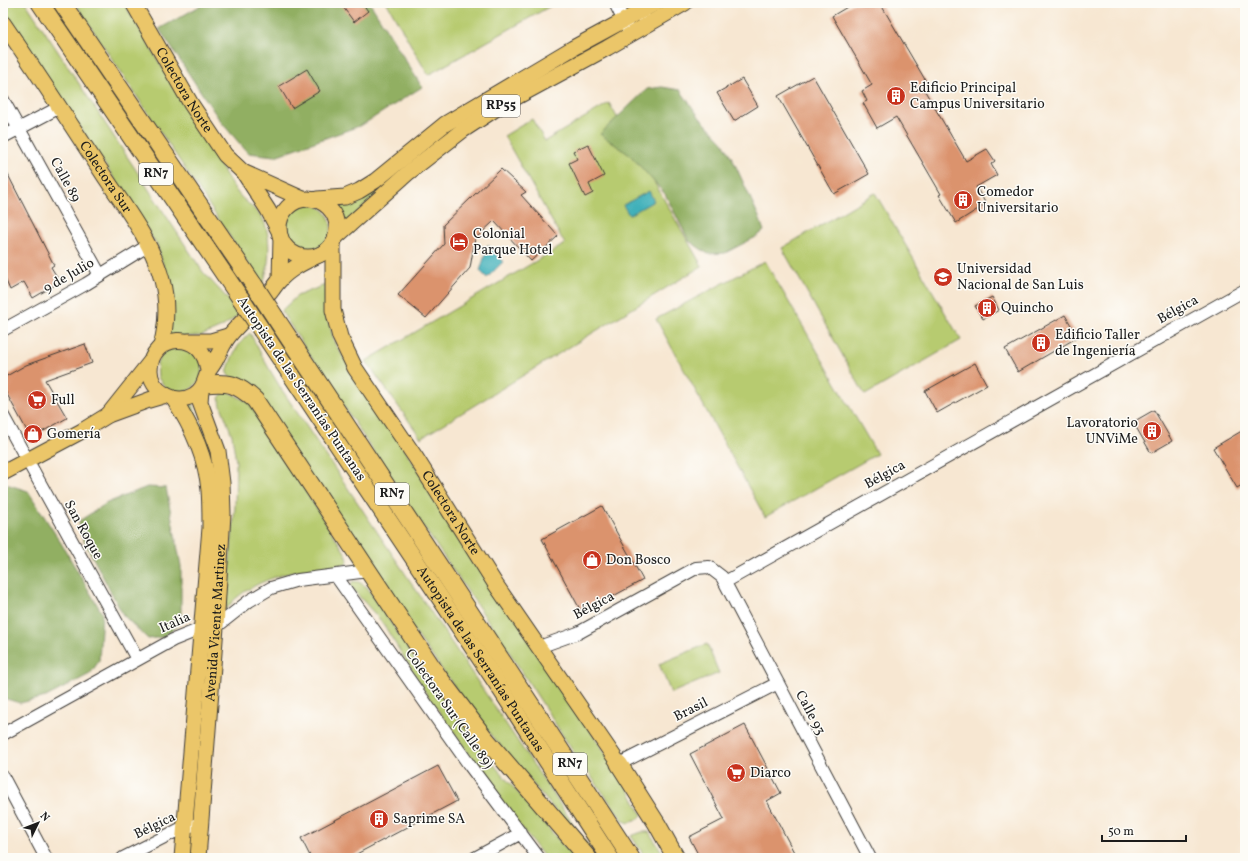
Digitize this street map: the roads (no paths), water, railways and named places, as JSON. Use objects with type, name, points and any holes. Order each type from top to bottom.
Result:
[{"type":"highway","points":[[35,3],[71,49]]},
{"type":"highway","name":"Autopista de las Serranías Puntanas","points":[[40,3],[241,299],[485,665],[610,858]]},
{"type":"highway","name":"Autopista de las Serranías Puntanas","points":[[62,3],[275,317],[544,723],[631,858]]},
{"type":"highway","points":[[205,381],[224,382],[234,385],[242,389],[254,400],[438,676],[484,737],[588,858]]},
{"type":"highway","points":[[619,764],[657,824],[676,858]]},
{"type":"main road","name":"Colectora Norte","points":[[133,3],[191,104],[226,155],[243,172],[268,210],[280,235]]},
{"type":"main road","name":"RP55","points":[[627,27],[526,76],[445,124],[375,181],[359,191],[345,197],[295,201],[287,206],[279,222],[280,235],[284,245],[297,255],[304,257],[312,257],[321,254],[409,172],[463,130],[627,27],[641,13],[656,3]]},
{"type":"main road","name":"RP55","points":[[641,13],[685,3]]},
{"type":"main road","name":"Colectora Sur","points":[[3,23],[150,245],[162,280],[167,312],[166,328],[161,346]]},
{"type":"main road","name":"Colectora Norte","points":[[243,172],[310,199]]},
{"type":"main road","name":"RP55","points":[[310,199],[325,204],[334,214],[338,228],[335,240]]},
{"type":"main road","points":[[280,235],[280,279]]},
{"type":"main road","name":"Colectora Norte","points":[[335,240],[333,310],[340,338],[355,368],[416,458],[496,585],[619,764]]},
{"type":"main road","points":[[3,473],[82,432],[108,415],[149,400],[169,397],[183,398],[193,395],[205,381],[228,336],[272,291],[280,279],[294,269],[321,254]]},
{"type":"main road","points":[[188,342],[211,341],[228,336]]},
{"type":"main road","points":[[108,415],[151,361],[155,353],[161,346],[170,342],[179,340],[188,342],[203,352],[207,361],[205,381]]},
{"type":"main road","points":[[151,361],[150,371],[152,380],[157,388],[169,397]]},
{"type":"main road","name":"Avenida Vicente Martinez","points":[[182,858],[184,827],[223,514],[222,483],[218,451],[200,402],[205,381]]},
{"type":"main road","name":"Avenida Vicente Martinez","points":[[169,397],[183,413],[195,438],[204,463],[209,490],[209,628],[201,824],[198,858]]},
{"type":"street","points":[[615,3],[627,27]]},
{"type":"street","name":"Calle 89","points":[[3,100],[100,276]]},
{"type":"street","points":[[3,137],[60,107]]},
{"type":"street","name":"9 de Julio","points":[[3,330],[100,276],[150,245]]},
{"type":"street","name":"Bélgica","points":[[539,647],[578,633],[696,568],[709,567],[722,577],[725,582],[1245,290]]},
{"type":"street","name":"San Roque","points":[[3,416],[137,659]]},
{"type":"street","name":"Italia","points":[[3,734],[173,640],[209,628],[271,588],[298,580],[368,571]]},
{"type":"street","name":"Colectora Sur (Calle 89)","points":[[336,576],[470,766],[522,833],[539,858]]},
{"type":"street","name":"Calle 93","points":[[725,582],[870,858]]},
{"type":"street","name":"Brasil","points":[[619,764],[778,683]]},
{"type":"street","points":[[3,777],[46,858]]},
{"type":"street","name":"Bélgica","points":[[123,858],[184,827],[201,824]]},
{"type":"street","points":[[475,858],[522,833]]},
{"type":"water","points":[[649,191],[654,201],[629,215],[623,205]]},
{"type":"water","points":[[488,245],[503,262],[487,278],[480,271]]},
{"type":"place","name":"Edificio Principal Campus Universitario","points":[[896,96]]},
{"type":"place","name":"Comedor Universitario","points":[[963,200]]},
{"type":"place","name":"Colonial Parque Hotel","points":[[459,242]]},
{"type":"place","name":"Universidad Nacional de San Luis","points":[[943,277]]},
{"type":"place","name":"Quincho","points":[[987,308]]},
{"type":"place","name":"Edificio Taller de Ingeniería","points":[[1041,343]]},
{"type":"place","name":"Full","points":[[37,400]]},
{"type":"place","name":"Lavoratorio UNViMe","points":[[1152,431]]},
{"type":"place","name":"Gomería","points":[[33,434]]},
{"type":"place","name":"Don Bosco","points":[[592,560]]},
{"type":"place","name":"Diarco","points":[[736,773]]},
{"type":"place","name":"Saprime SA","points":[[379,819]]}]
